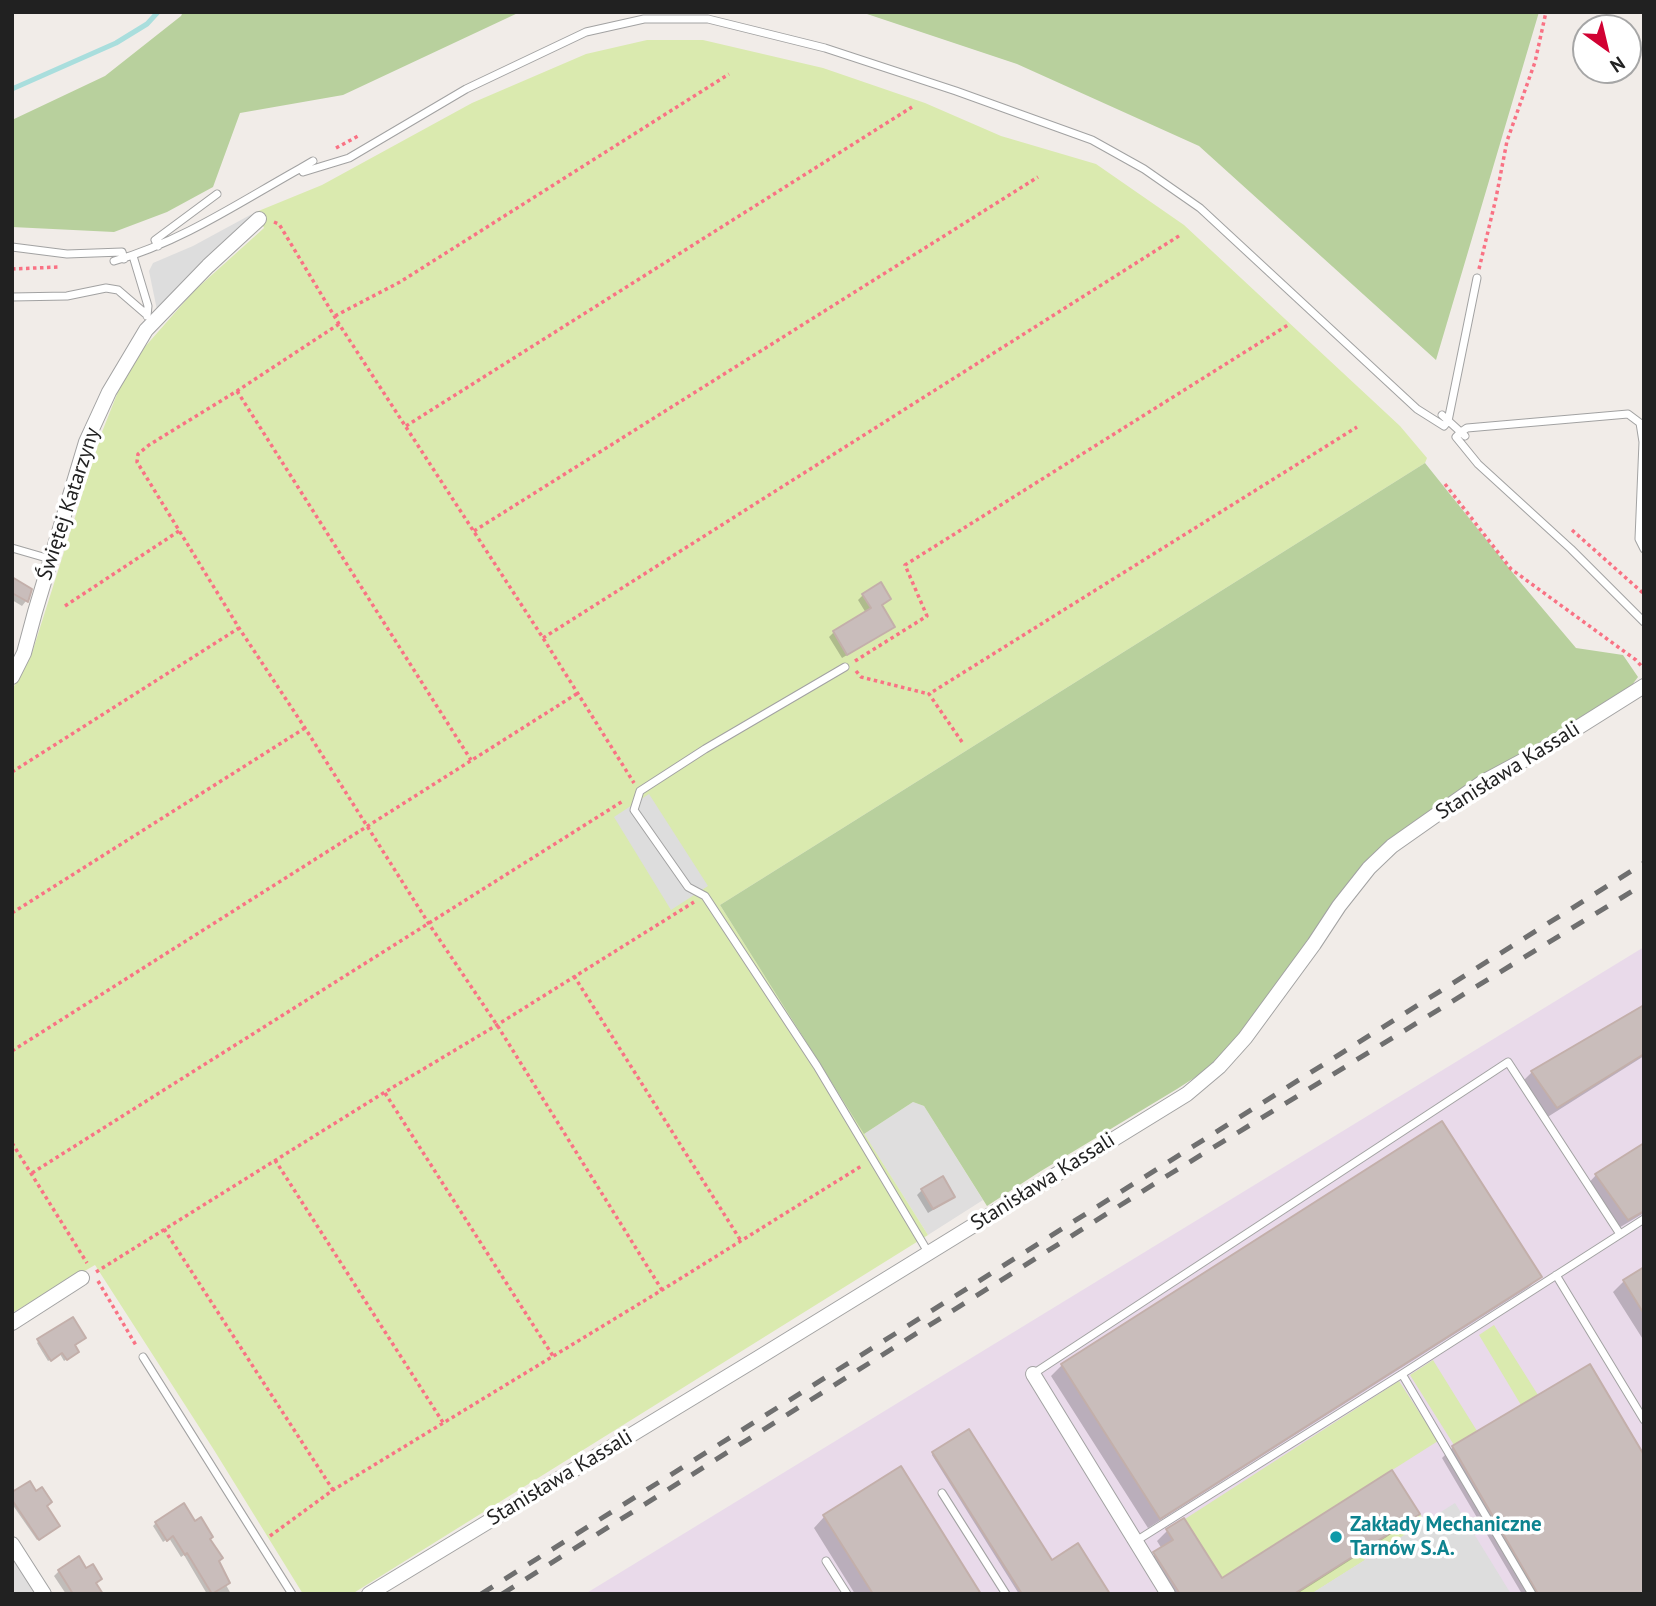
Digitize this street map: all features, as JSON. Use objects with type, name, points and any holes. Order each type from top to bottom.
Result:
[{"type":"street","name":"Świętej Katarzyny","points":[[12,677],[24,653],[86,442],[146,322],[260,219]]},
{"type":"street","name":"Stanisława Kassali","points":[[369,1594],[1186,1094],[1219,1067],[1245,1038],[1339,906],[1369,868],[1392,846],[1483,782],[1539,752],[1644,686]]},
{"type":"street","points":[[12,1323],[88,1276]]},
{"type":"street","points":[[1033,1374],[1168,1594]]},
{"type":"street","points":[[12,1545],[44,1594]]},
{"type":"lane","points":[[301,168],[303,172],[349,158],[466,89],[586,32],[644,19],[708,19],[825,48],[1092,140],[1144,169],[1200,208],[1417,409],[1444,426],[1477,278]]},
{"type":"lane","points":[[114,261],[170,242],[313,161]]},
{"type":"lane","points":[[158,246],[155,240],[217,194]]},
{"type":"lane","points":[[12,247],[67,254],[122,252],[124,258]]},
{"type":"lane","points":[[133,256],[148,306],[146,322]]},
{"type":"lane","points":[[12,297],[67,296],[106,288],[118,290],[146,322]]},
{"type":"lane","points":[[1644,548],[1640,539],[1643,442],[1640,423],[1628,414],[1467,428],[1463,434],[1456,437],[1478,464],[1571,549],[1644,622]]},
{"type":"lane","points":[[1445,418],[1463,434]]},
{"type":"lane","points":[[12,548],[51,560]]},
{"type":"lane","points":[[845,667],[705,749],[640,791],[634,810],[688,887],[705,896],[817,1066],[929,1252]]},
{"type":"lane","points":[[1033,1374],[1508,1062],[1620,1234]]},
{"type":"lane","points":[[1135,1542],[1644,1219]]},
{"type":"lane","points":[[1556,1275],[1644,1420]]},
{"type":"lane","points":[[143,1357],[292,1594]]},
{"type":"lane","points":[[1402,1374],[1532,1594]]},
{"type":"lane","points":[[942,1493],[1006,1594]]},
{"type":"lane","points":[[827,1561],[847,1594]]},
{"type":"path","points":[[1477,278],[1507,141],[1535,62],[1546,12]]},
{"type":"path","points":[[335,316],[400,282],[729,74]]},
{"type":"path","points":[[406,426],[912,107]]},
{"type":"path","points":[[474,531],[1038,177]]},
{"type":"path","points":[[260,219],[266,217],[279,224],[633,782]]},
{"type":"path","points":[[543,638],[1182,234]]},
{"type":"path","points":[[340,324],[149,445],[138,454],[137,462],[239,628],[497,1025],[662,1290]]},
{"type":"path","points":[[962,742],[929,694],[861,677],[850,664],[927,616],[905,565],[1288,325]]},
{"type":"path","points":[[237,391],[471,760]]},
{"type":"path","points":[[929,694],[1357,427]]},
{"type":"path","points":[[1445,484],[1511,569],[1636,660],[1644,669]]},
{"type":"path","points":[[65,606],[179,531]]},
{"type":"path","points":[[12,772],[239,628]]},
{"type":"path","points":[[12,1051],[578,693]]},
{"type":"path","points":[[12,913],[305,728]]},
{"type":"path","points":[[32,1173],[640,791]]},
{"type":"path","points":[[88,1276],[705,896]]},
{"type":"path","points":[[574,976],[741,1241]]},
{"type":"path","points":[[385,1092],[553,1356]]},
{"type":"path","points":[[12,1143],[32,1173],[88,1276],[143,1357]]},
{"type":"path","points":[[260,1544],[333,1490],[873,1159]]},
{"type":"path","points":[[275,1160],[443,1424]]},
{"type":"path","points":[[164,1229],[333,1490]]},
{"type":"shaded area","points":[[252,214],[255,218],[157,310],[149,271],[153,263],[193,246]]},
{"type":"shaded area","points":[[649,794],[708,886],[671,910],[614,817]]},
{"type":"shaded area","name":"Zakłady Mechaniczne Tarnów S.A.","points":[[1644,947],[1644,1594],[585,1594]]},
{"type":"shaded area","points":[[913,1102],[924,1106],[983,1200],[928,1235],[864,1134]]},
{"type":"shaded area","points":[[1455,1503],[1511,1594],[1311,1594],[1425,1522]]},
{"type":"shaded area","points":[[12,1544],[44,1594],[12,1594]]},
{"type":"green space","points":[[183,12],[520,12],[343,95],[240,113],[213,187],[167,212],[114,232],[12,227],[12,120],[105,76]]},
{"type":"green space","points":[[861,12],[1539,12],[1436,360],[1199,146],[1017,64]]},
{"type":"green space","points":[[647,40],[703,40],[823,68],[925,103],[1001,136],[1096,164],[1184,225],[1400,426],[1427,458],[1425,463],[720,905],[928,1235],[352,1594],[303,1594],[95,1265],[12,1313],[12,690],[31,656],[102,432],[121,384],[143,349],[194,291],[264,228],[256,212],[322,185],[472,103],[586,54]]},
{"type":"green space","points":[[1425,463],[1576,648],[1623,655],[1638,677],[1632,685],[1492,771],[1396,835],[1312,935],[1238,1038],[1211,1067],[987,1206],[924,1106],[913,1102],[864,1134],[720,905]]},
{"type":"green space","points":[[1494,1325],[1538,1395],[1521,1405],[1479,1335]]},
{"type":"green space","points":[[1433,1360],[1477,1431],[1454,1445],[1410,1375]]},
{"type":"green space","points":[[1399,1381],[1438,1441],[1222,1578],[1185,1519]]},
{"type":"green space","points":[[1420,1514],[1425,1522],[1376,1553],[1371,1545]]},
{"type":"green space","points":[[1360,1552],[1365,1560],[1311,1594],[1294,1594]]},
{"type":"building","points":[[12,577],[32,589],[28,602],[12,593]]},
{"type":"building","points":[[881,582],[891,599],[882,605],[895,627],[847,655],[833,631],[871,608],[862,594]]},
{"type":"building","points":[[1644,1005],[1644,1054],[1557,1108],[1531,1071]]},
{"type":"building","points":[[1442,1121],[1542,1277],[1160,1519],[1061,1364]]},
{"type":"building","points":[[1644,1143],[1644,1211],[1628,1220],[1595,1174]]},
{"type":"building","points":[[943,1176],[955,1197],[933,1209],[921,1189]]},
{"type":"building","points":[[1644,1267],[1644,1314],[1623,1280]]},
{"type":"building","points":[[73,1317],[86,1338],[75,1345],[79,1352],[67,1360],[62,1353],[51,1361],[37,1339]]},
{"type":"building","points":[[1590,1364],[1644,1455],[1644,1594],[1538,1594],[1452,1446]]},
{"type":"building","points":[[969,1429],[1052,1560],[1078,1543],[1110,1594],[1022,1594],[932,1452]]},
{"type":"building","points":[[901,1466],[981,1594],[873,1594],[823,1515]]},
{"type":"building","name":"Zakłady Mechaniczne Tarnów S.A.","points":[[1392,1470],[1420,1514],[1294,1594],[1180,1594],[1153,1552],[1173,1540],[1166,1529],[1184,1518],[1222,1578]]},
{"type":"building","points":[[30,1481],[36,1491],[42,1487],[52,1502],[47,1506],[60,1526],[39,1540],[12,1500],[12,1492]]},
{"type":"building","points":[[184,1503],[195,1521],[201,1517],[213,1537],[210,1539],[223,1558],[219,1561],[230,1583],[212,1594],[187,1553],[185,1555],[173,1536],[167,1541],[155,1522]]},
{"type":"building","points":[[79,1556],[86,1568],[93,1564],[102,1579],[96,1583],[103,1594],[73,1594],[58,1570]]},
{"type":"waterway","points":[[12,89],[116,43],[147,24],[158,12]]},
{"type":"railway","points":[[481,1594],[1644,863]]},
{"type":"railway","points":[[502,1594],[1170,1174],[1644,884]]},
{"type":"place","name":"Zakłady Mechaniczne Tarnów S.A.","points":[[1336,1537]]}]
